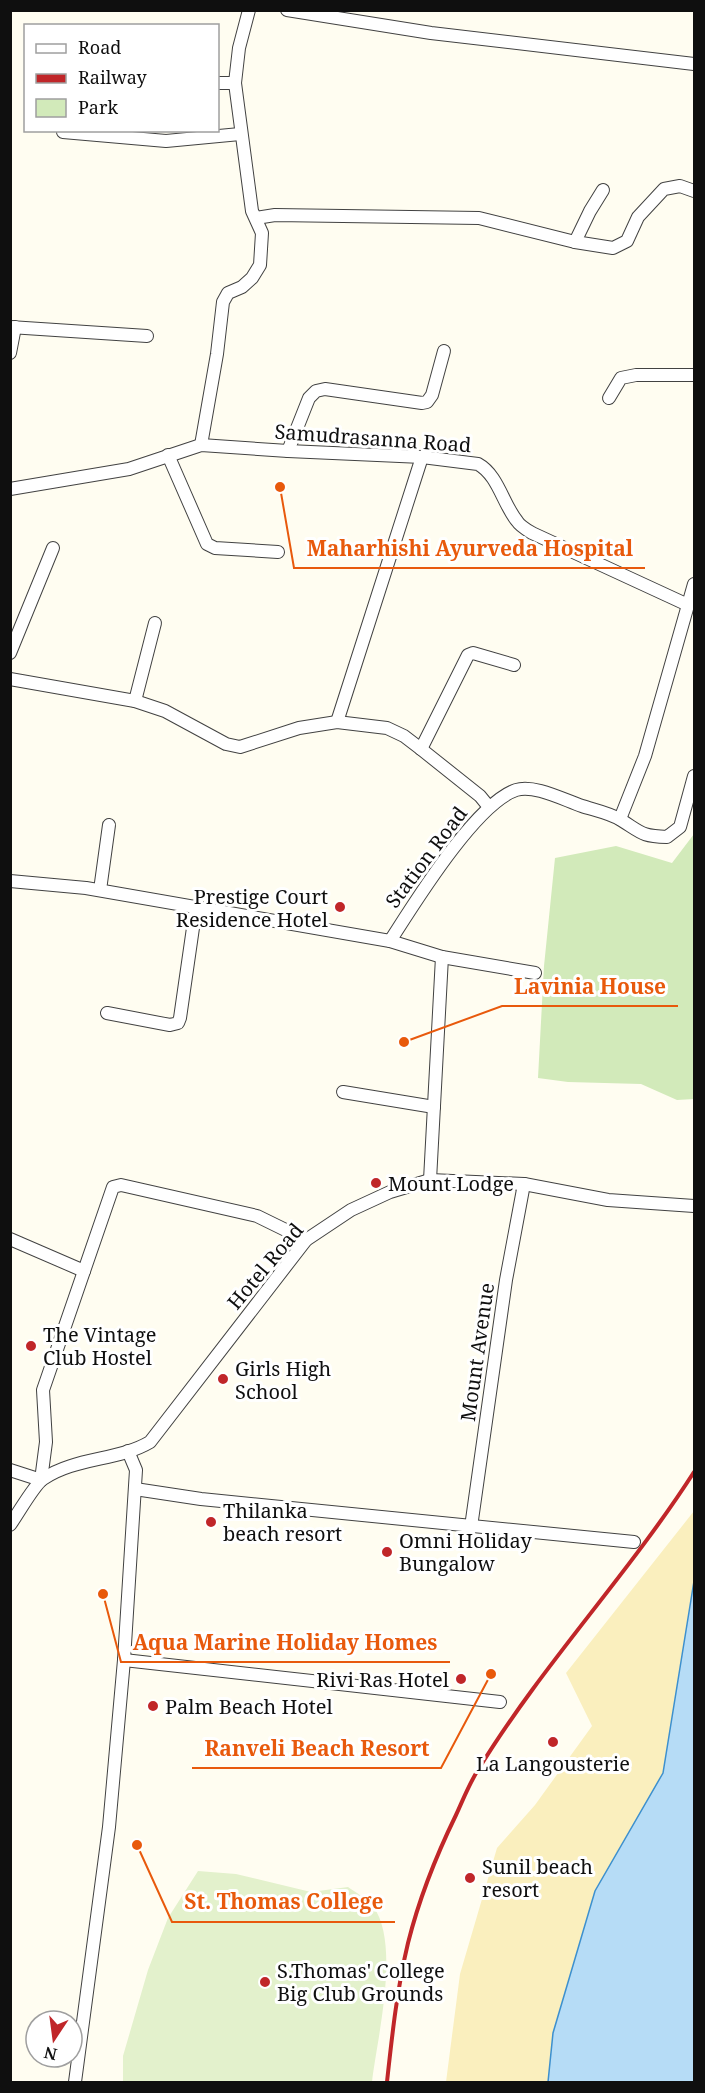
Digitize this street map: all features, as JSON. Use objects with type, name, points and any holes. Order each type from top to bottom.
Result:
[{"type":"street","points":[[201,444],[217,354],[223,302],[228,293],[252,278],[260,265],[262,233],[252,211],[235,83],[239,48],[249,10]]},
{"type":"street","points":[[286,10],[431,33],[694,64]]},
{"type":"street","points":[[219,83],[235,83]]},
{"type":"street","points":[[63,132],[166,141],[240,134]]},
{"type":"street","points":[[256,218],[274,214],[479,218],[575,242],[614,248],[627,241],[638,217],[664,189],[680,186],[694,191]]},
{"type":"street","points":[[575,242],[603,190]]},
{"type":"street","points":[[10,353],[13,327],[147,336]]},
{"type":"street","points":[[288,451],[309,398],[316,391],[325,389],[427,402],[432,394],[444,351]]},
{"type":"street","points":[[609,398],[621,378],[636,375],[694,375]]},
{"type":"street","name":"Samudrasanna Road","points":[[10,489],[129,469],[201,444],[288,451],[422,456],[478,464],[484,467],[517,522],[532,534],[688,605]]},
{"type":"street","points":[[168,455],[207,544],[215,548],[279,552]]},
{"type":"street","points":[[337,722],[422,456]]},
{"type":"street","points":[[10,652],[53,548]]},
{"type":"street","points":[[620,819],[645,756],[694,584]]},
{"type":"street","points":[[135,701],[155,623]]},
{"type":"street","points":[[421,749],[468,655],[473,653],[514,665]]},
{"type":"street","points":[[10,678],[135,701],[165,711],[226,744],[240,747],[299,728],[337,722],[387,728],[404,736],[421,749],[480,796],[489,807]]},
{"type":"street","name":"Station Road","points":[[390,941],[465,833],[489,807],[516,790],[532,789],[620,819],[632,829],[648,836],[667,837],[680,827],[694,776]]},
{"type":"street","points":[[100,890],[109,825]]},
{"type":"street","points":[[10,881],[100,890],[390,941],[442,957],[535,973]]},
{"type":"street","points":[[107,1013],[170,1025],[178,1023],[196,907]]},
{"type":"street","points":[[430,1180],[442,957]]},
{"type":"street","points":[[343,1092],[434,1107]]},
{"type":"street","name":"Hotel Road","points":[[10,1525],[41,1480],[68,1466],[143,1446],[157,1435],[306,1240],[351,1210],[390,1192],[430,1180],[524,1184],[608,1200],[694,1206]]},
{"type":"street","name":"Mount Avenue","points":[[471,1527],[506,1281],[524,1184]]},
{"type":"street","points":[[10,1470],[41,1480],[46,1442],[43,1390],[113,1187],[121,1185],[257,1216],[306,1240]]},
{"type":"street","points":[[10,1239],[84,1271]]},
{"type":"street","points":[[75,2082],[109,1827],[124,1660],[136,1470],[128,1451]]},
{"type":"street","points":[[135,1489],[213,1501],[634,1542]]},
{"type":"street","points":[[124,1660],[500,1702]]},
{"type":"green space","points":[[694,834],[694,1099],[677,1100],[641,1084],[568,1082],[538,1078],[544,966],[555,858],[616,846],[672,863]]},
{"type":"green space","name":"S.Thomas' College Big Club Grounds","points":[[198,1871],[236,1874],[311,1892],[348,1887],[373,1906],[381,1923],[386,1967],[382,2017],[372,2082],[123,2082],[123,2056],[148,1970],[168,1918]]},
{"type":"sand","points":[[694,1511],[694,1582],[663,1774],[595,1891],[553,2033],[548,2082],[446,2082],[460,1974],[497,1848],[535,1805],[592,1726],[566,1673]]},
{"type":"water","points":[[694,1581],[694,2082],[548,2082],[553,2033],[595,1891],[663,1773]]},
{"type":"railway","points":[[387,2082],[398,1995],[412,1927],[435,1862],[472,1781],[529,1694],[641,1547],[694,1472]]},
{"type":"place","name":"Maharhishi Ayurveda Hospital","points":[[280,487]]},
{"type":"place","name":"Prestige Court Residence Hotel","points":[[340,907]]},
{"type":"place","name":"Lavinia House","points":[[404,1042]]},
{"type":"place","name":"Mount Lodge","points":[[376,1183]]},
{"type":"place","name":"The Vintage Club Hostel","points":[[31,1346]]},
{"type":"place","name":"Girls High School","points":[[223,1379]]},
{"type":"place","name":"Thilanka beach resort","points":[[211,1522]]},
{"type":"place","name":"Omni Holiday Bungalow","points":[[387,1552]]},
{"type":"place","name":"Aqua Marine Holiday Homes","points":[[103,1594]]},
{"type":"place","name":"Ranveli Beach Resort","points":[[491,1674]]},
{"type":"place","name":"Rivi Ras Hotel","points":[[461,1679]]},
{"type":"place","name":"Palm Beach Hotel","points":[[153,1706]]},
{"type":"place","name":"La Langousterie","points":[[553,1742]]},
{"type":"place","name":"St. Thomas College","points":[[137,1845]]},
{"type":"place","name":"Sunil beach resort","points":[[470,1878]]},
{"type":"place","name":"S.Thomas' College Big Club Grounds","points":[[265,1982]]}]
